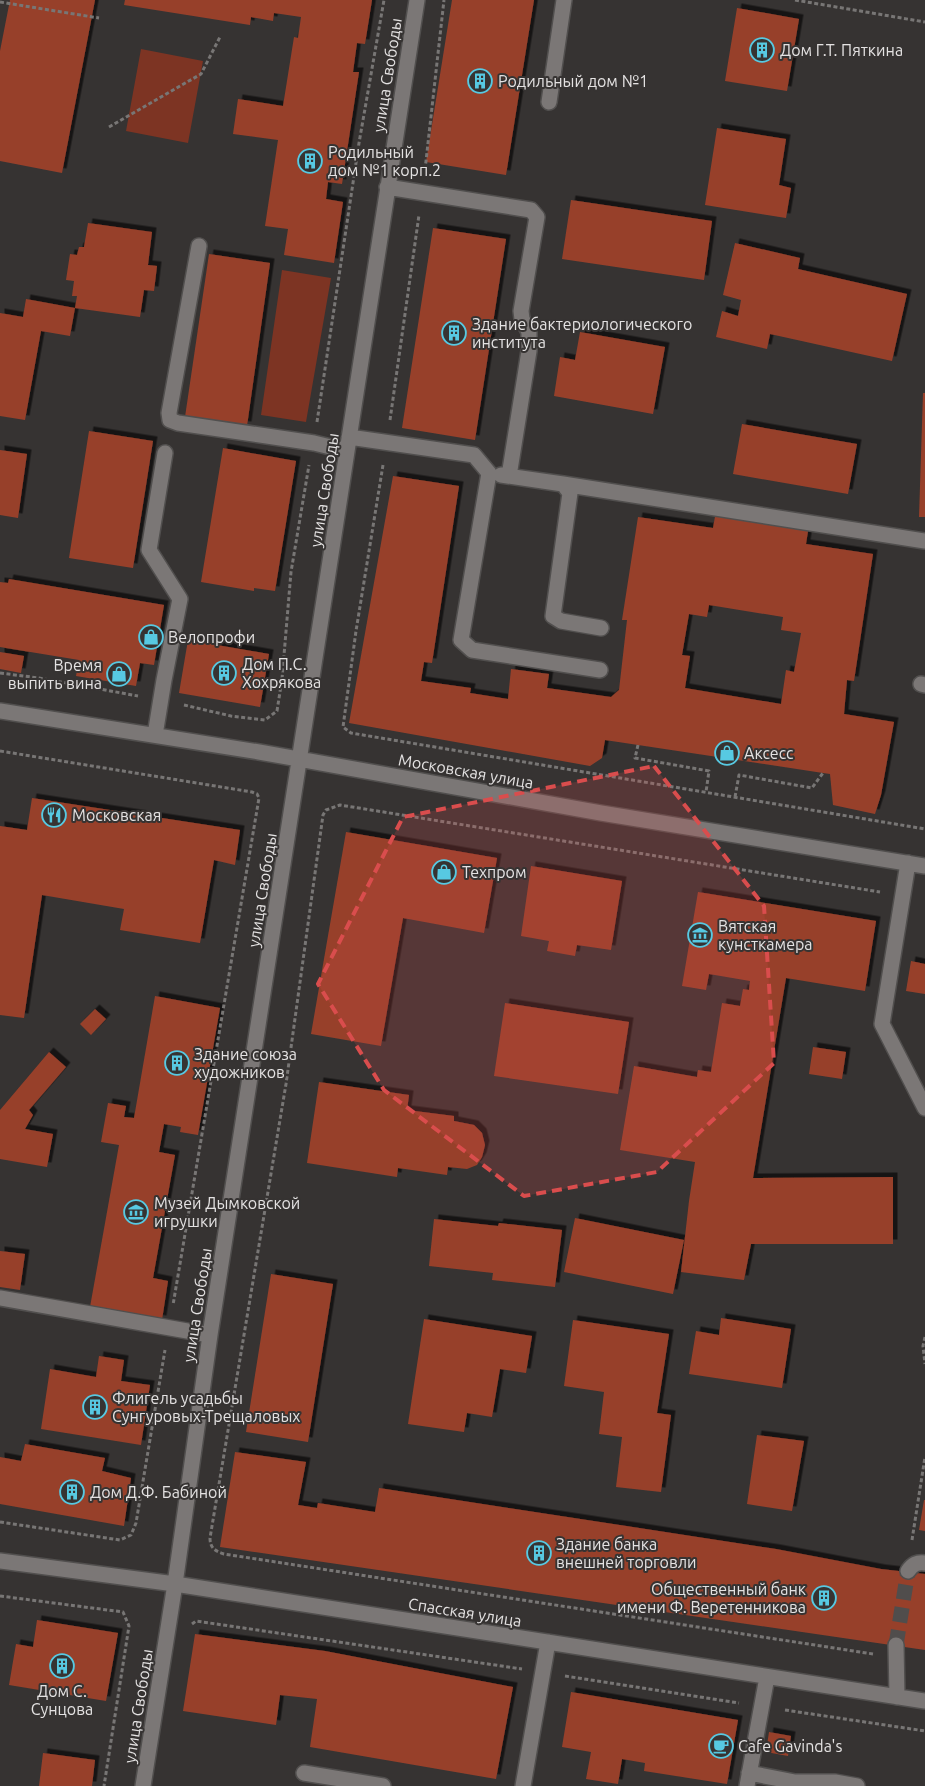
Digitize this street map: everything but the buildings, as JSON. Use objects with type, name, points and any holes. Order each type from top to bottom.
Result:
[{"type":"street","name":"улица Свободы","points":[[143,1786],[175,1584],[210,1335],[417,0]]},
{"type":"street","points":[[549,102],[564,0]]},
{"type":"street","points":[[387,187],[531,210],[537,217],[521,312],[522,320],[529,332],[529,350],[509,476]]},
{"type":"street","points":[[198,246],[169,413],[170,420],[178,423],[314,443],[387,442],[474,455],[489,473],[925,542]]},
{"type":"street","points":[[155,735],[180,599],[149,550],[165,453]]},
{"type":"street","points":[[489,473],[462,640],[472,650],[600,670]]},
{"type":"street","points":[[563,484],[570,493],[553,616],[560,622],[601,628]]},
{"type":"street","name":"Московская улица","points":[[0,711],[300,759],[601,813],[925,866]]},
{"type":"street","points":[[908,863],[882,1024],[925,1108]]},
{"type":"street","points":[[0,1298],[210,1335]]},
{"type":"street","name":"Спасская улица","points":[[0,1561],[175,1584],[925,1701]]},
{"type":"street","points":[[523,1786],[548,1642]]},
{"type":"street","points":[[896,1652],[897,1697]]},
{"type":"street","points":[[767,1677],[748,1779],[835,1782],[857,1786]]},
{"type":"street","points":[[304,1774],[384,1786]]},
{"type":"path","points":[[0,673],[39,678],[160,700],[231,716],[265,720],[277,711],[282,679],[291,572],[314,443],[359,143],[384,0]]},
{"type":"path","points":[[444,0],[422,193],[387,442],[356,631],[343,727],[351,733],[925,829]]},
{"type":"path","points":[[795,0],[925,22]]},
{"type":"path","points":[[0,2],[99,18]]},
{"type":"path","points":[[109,128],[201,74],[220,37]]},
{"type":"path","points":[[638,745],[635,758],[709,771],[706,792]]},
{"type":"path","points":[[0,751],[252,792],[257,794],[259,798],[136,1523],[132,1535],[120,1540],[0,1522]]},
{"type":"path","points":[[736,797],[738,775],[812,788],[823,773]]},
{"type":"path","points":[[896,1652],[224,1554],[216,1552],[210,1545],[210,1538],[286,1084],[322,815],[326,810],[340,805],[903,896]]},
{"type":"path","points":[[925,1337],[925,1364]]},
{"type":"path","points":[[915,1567],[913,1533],[925,1457]]},
{"type":"path","points":[[0,1596],[123,1612],[129,1626],[104,1786]]},
{"type":"path","points":[[196,1621],[925,1732]]},
{"type":"highlighted area","points":[[654,766],[764,906],[774,1063],[657,1172],[524,1196],[384,1090],[318,984],[403,817]]},
{"type":"shaded area","points":[[141,49],[203,61],[188,143],[126,131]]},
{"type":"shaded area","points":[[282,270],[331,278],[306,422],[261,415]]},
{"type":"tunnel","points":[[896,1645],[908,1571]]},
{"type":"place","name":"Дом Г.Т. Пяткина","points":[[762,50]]},
{"type":"place","name":"Родильный дом №1","points":[[480,81]]},
{"type":"place","name":"Родильный дом №1 корп.2","points":[[310,161]]},
{"type":"place","name":"Здание бактериологического института","points":[[454,333]]},
{"type":"place","name":"Велопрофи","points":[[151,637]]},
{"type":"place","name":"Дом П.С. Хохрякова","points":[[224,673]]},
{"type":"place","name":"Время выпить вина","points":[[119,674]]},
{"type":"place","name":"Аксесс","points":[[727,753]]},
{"type":"place","name":"Московская","points":[[54,815]]},
{"type":"place","name":"Техпром","points":[[444,872]]},
{"type":"place","name":"Вятская кунсткамера","points":[[700,935]]},
{"type":"place","name":"Здание союза художников","points":[[177,1063]]},
{"type":"place","name":"Музей Дымковской игрушки","points":[[136,1212]]},
{"type":"place","name":"Флигель усадьбы Сунгуровых-Трещаловых","points":[[95,1407]]},
{"type":"place","name":"Дом Д.Ф. Бабиной","points":[[72,1492]]},
{"type":"place","name":"Здание банка внешней торговли","points":[[539,1553]]},
{"type":"place","name":"Общественный банк имени Ф. Веретенникова","points":[[824,1598]]},
{"type":"place","name":"Дом С. Сунцова","points":[[62,1666]]},
{"type":"place","name":"Cafe Gavinda's","points":[[721,1746]]}]
